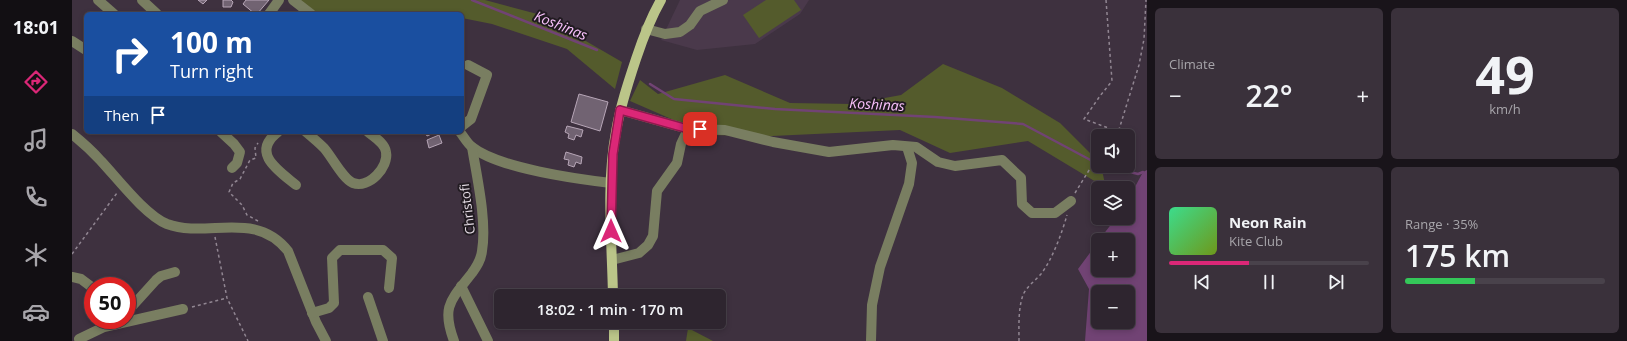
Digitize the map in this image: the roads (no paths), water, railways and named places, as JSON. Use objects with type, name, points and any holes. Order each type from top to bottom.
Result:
[{"type":"main road","points":[[653,15],[657,0]]},
{"type":"main road","points":[[613,289],[612,183],[614,147],[620,110],[646,30],[662,0]]},
{"type":"main road","points":[[614,329],[614,341]]},
{"type":"street","points":[[98,0],[112,12]]},
{"type":"street","points":[[142,0],[155,12]]},
{"type":"street","points":[[271,12],[280,0]]},
{"type":"street","points":[[293,0],[308,12]]},
{"type":"street","points":[[646,30],[665,34],[680,32],[690,25],[700,11],[723,0]]},
{"type":"street","points":[[72,41],[84,49]]},
{"type":"street","points":[[464,124],[470,119],[487,75],[468,65]]},
{"type":"street","points":[[620,110],[688,129],[725,130],[773,142],[830,152],[893,146],[916,147],[938,162],[955,166],[1002,160],[1021,178],[1022,204],[1032,213],[1055,213],[1071,201]]},
{"type":"street","points":[[612,260],[639,253],[648,245],[653,236],[657,191],[677,163],[681,144],[688,129]]},
{"type":"street","points":[[72,134],[99,159],[150,212],[167,224],[192,229],[242,227],[270,235],[276,239],[288,251],[312,313],[326,341]]},
{"type":"street","points":[[223,134],[240,152],[237,163],[232,168]]},
{"type":"street","points":[[276,134],[268,144],[267,155],[270,162],[296,185]]},
{"type":"street","points":[[308,134],[325,149],[349,181],[361,185],[378,174],[387,158],[385,147],[370,134]]},
{"type":"street","points":[[462,134],[472,147],[515,166],[612,183]]},
{"type":"street","name":"Christofi","points":[[454,341],[448,325],[448,307],[453,295],[481,259],[484,232],[472,147]]},
{"type":"street","points":[[871,341],[872,305],[880,267],[909,184],[912,164],[907,147]]},
{"type":"street","points":[[312,313],[329,308],[334,303],[332,258],[340,250],[383,250],[392,258],[389,288]]},
{"type":"street","points":[[136,302],[161,276],[175,272]]},
{"type":"street","points":[[72,276],[84,281]]},
{"type":"street","points":[[461,286],[488,341]]},
{"type":"street","points":[[368,297],[383,341]]},
{"type":"street","points":[[78,339],[104,327],[183,309]]},
{"type":"waterway","name":"Koshinas","points":[[472,0],[597,50]]},
{"type":"waterway","name":"Koshinas","points":[[650,84],[674,99],[775,109],[935,117],[1023,124],[1091,160]]},
{"type":"waterway","name":"Koshinas","points":[[1134,173],[1138,174],[1143,172]]}]
